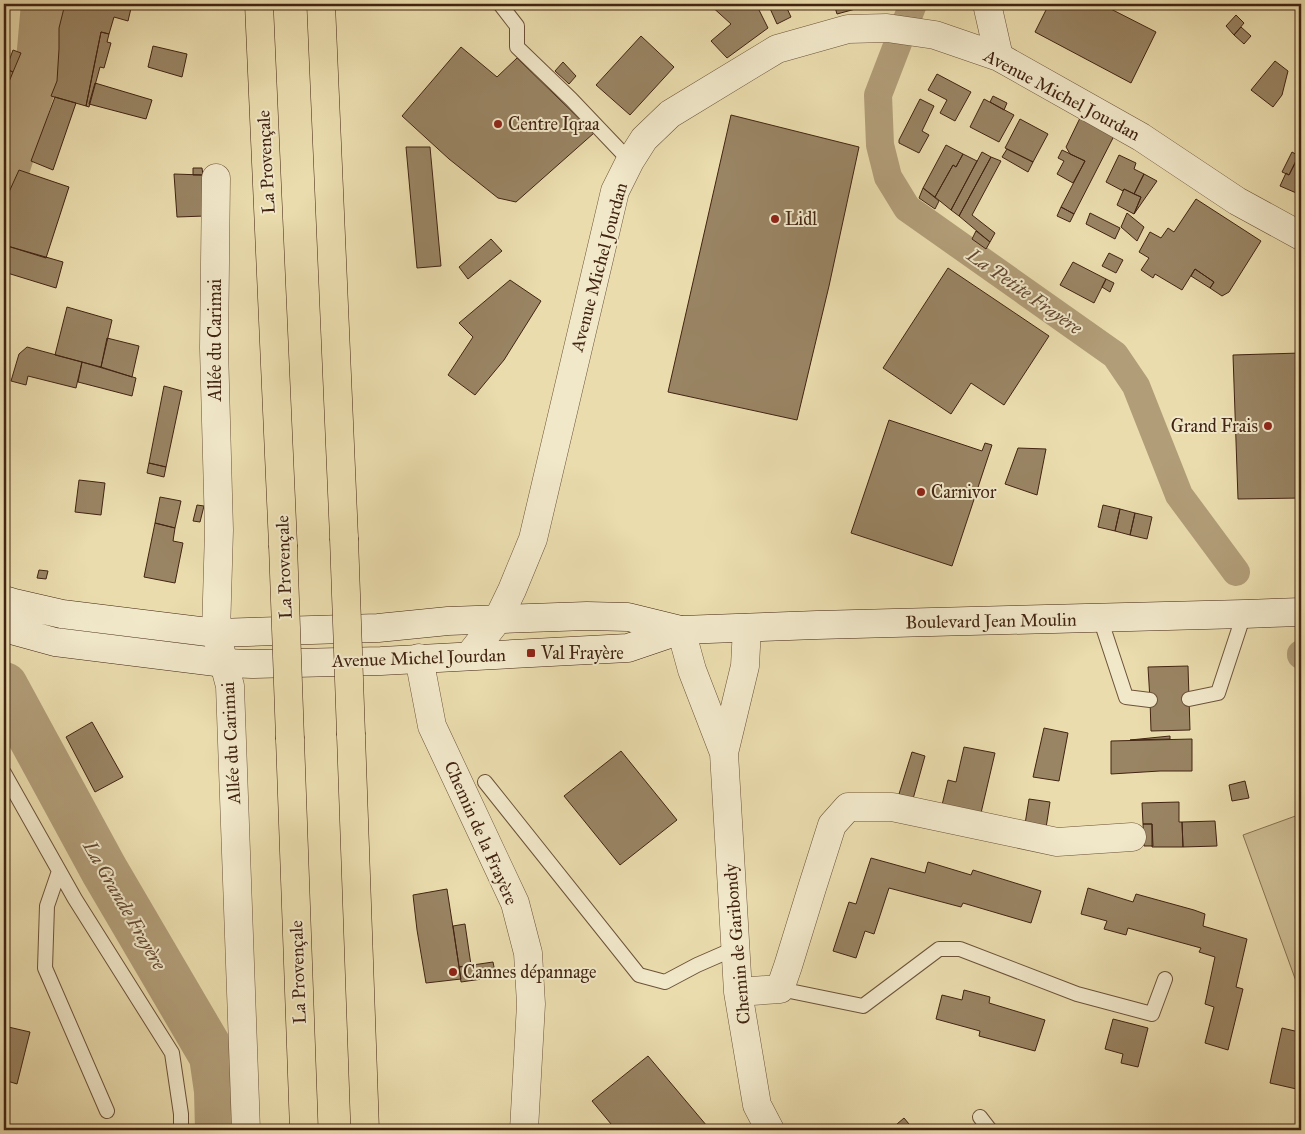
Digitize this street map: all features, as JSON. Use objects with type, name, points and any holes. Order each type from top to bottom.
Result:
[{"type":"highway","name":"La Provençale","points":[[259,4],[283,545],[304,1130]]},
{"type":"highway","points":[[321,4],[344,538],[365,1130]]},
{"type":"street","points":[[986,4],[999,58]]},
{"type":"street","name":"Avenue Michel Jourdan","points":[[498,619],[533,539],[614,190],[644,139],[670,114],[777,49],[848,29],[887,28],[935,35],[999,58],[1141,137],[1238,201],[1301,236]]},
{"type":"street","name":"Allée du Carimai","points":[[216,178],[214,348],[220,530],[216,633],[230,686],[246,1130]]},
{"type":"street","points":[[1238,201],[1266,200],[1301,220]]},
{"type":"street","name":"Avenue Michel Jourdan","points":[[4,600],[62,614],[216,633],[378,628],[448,621],[587,616],[628,617],[680,630]]},
{"type":"street","name":"Boulevard Jean Moulin","points":[[680,630],[1301,612]]},
{"type":"street","points":[[469,656],[498,619]]},
{"type":"street","name":"Avenue Michel Jourdan","points":[[4,628],[55,642],[224,663],[252,664],[351,662],[628,648],[680,630]]},
{"type":"street","name":"Chemin de Garibondy","points":[[747,628],[745,666],[724,753],[738,992],[757,1105],[770,1130]]},
{"type":"street","name":"Chemin de Garibondy","points":[[680,630],[692,670],[724,753]]},
{"type":"street","name":"Chemin de la Frayère","points":[[419,658],[432,726],[515,903],[528,953],[532,1004],[524,1130]]},
{"type":"street","points":[[738,992],[780,989],[832,825],[848,807],[892,807],[1057,842],[1132,837]]},
{"type":"lane","points":[[500,4],[517,26],[517,48],[571,99],[630,161]]},
{"type":"lane","points":[[1189,699],[1218,693],[1244,614]]},
{"type":"lane","points":[[1100,618],[1126,697],[1150,700]]},
{"type":"lane","points":[[4,773],[75,899],[172,1053],[181,1114],[181,1130]]},
{"type":"lane","points":[[486,782],[639,975],[665,982],[697,965],[736,948]]},
{"type":"lane","points":[[59,872],[47,906],[45,968],[107,1110]]},
{"type":"lane","points":[[780,989],[863,1006],[939,949],[960,949],[1077,994],[1152,1014],[1165,979]]},
{"type":"lane","points":[[980,1117],[990,1130]]},
{"type":"shaded area","points":[[1301,814],[1301,995],[1243,835]]},
{"type":"building","points":[[65,4],[132,4],[128,21],[114,17],[109,34],[101,32],[86,106],[51,96],[57,81],[59,28]]},
{"type":"building","points":[[709,4],[756,4],[768,28],[727,58],[711,41],[731,24]]},
{"type":"building","points":[[768,4],[785,4],[791,17],[777,24]]},
{"type":"building","points":[[834,4],[874,4],[837,14]]},
{"type":"building","points":[[1049,4],[1101,4],[1156,32],[1131,83],[1035,32]]},
{"type":"building","points":[[1236,15],[1244,23],[1234,35],[1226,26]]},
{"type":"building","points":[[1241,27],[1251,36],[1244,44],[1234,35]]},
{"type":"building","points":[[101,32],[109,34],[107,42],[111,43],[104,68],[100,67],[89,107],[86,106]]},
{"type":"building","points":[[641,36],[674,67],[630,115],[596,85]]},
{"type":"building","points":[[153,46],[187,54],[182,77],[148,67]]},
{"type":"building","name":"Centre Iqraa","points":[[461,47],[497,77],[517,58],[594,133],[516,202],[498,198],[449,159],[402,116]]},
{"type":"building","points":[[13,50],[21,53],[13,72],[6,69]]},
{"type":"building","points":[[1275,61],[1288,71],[1282,95],[1273,107],[1251,90]]},
{"type":"building","points":[[563,62],[576,76],[569,84],[555,71]]},
{"type":"building","points":[[4,68],[13,72],[4,94]]},
{"type":"building","points":[[937,74],[971,92],[955,121],[940,113],[947,100],[928,90]]},
{"type":"building","points":[[95,83],[152,100],[146,119],[89,104]]},
{"type":"building","points":[[993,96],[1007,103],[1004,110],[990,102]]},
{"type":"building","points":[[55,97],[76,103],[53,170],[31,161]]},
{"type":"building","points":[[920,99],[934,106],[922,131],[929,135],[919,153],[899,143],[899,140]]},
{"type":"building","points":[[984,99],[1014,115],[999,142],[970,127]]},
{"type":"building","name":"Lidl","points":[[731,115],[859,147],[829,286],[797,420],[668,392]]},
{"type":"building","points":[[1080,118],[1114,136],[1074,214],[1061,207],[1085,161],[1070,154],[1066,147]]},
{"type":"building","points":[[1020,119],[1048,134],[1033,162],[1005,148]]},
{"type":"building","points":[[946,145],[963,154],[956,167],[953,165],[935,197],[923,188]]},
{"type":"building","points":[[406,147],[430,147],[441,266],[417,268]]},
{"type":"building","points":[[1007,149],[1033,162],[1028,172],[1002,157]]},
{"type":"building","points":[[1062,150],[1085,161],[1073,183],[1057,174],[1064,161],[1058,158]]},
{"type":"building","points":[[1301,150],[1301,195],[1280,186],[1286,173],[1289,175]]},
{"type":"building","points":[[982,152],[991,157],[959,216],[951,210]]},
{"type":"building","points":[[1292,152],[1299,156],[1289,175],[1282,172]]},
{"type":"building","points":[[963,154],[977,161],[951,210],[935,197],[953,165],[956,167]]},
{"type":"building","points":[[1119,155],[1136,163],[1134,169],[1144,174],[1134,194],[1124,189],[1123,191],[1106,182]]},
{"type":"building","points":[[991,157],[1001,161],[972,215],[995,233],[990,242],[959,216]]},
{"type":"building","points":[[193,168],[202,168],[203,175],[193,175]]},
{"type":"building","points":[[19,170],[69,187],[46,258],[4,245],[4,203]]},
{"type":"building","points":[[174,174],[203,175],[205,216],[177,217]]},
{"type":"building","points":[[1144,174],[1157,181],[1134,214],[1141,197],[1134,194]]},
{"type":"building","points":[[923,188],[939,201],[935,209],[919,198]]},
{"type":"building","points":[[1124,189],[1141,197],[1134,214],[1117,205]]},
{"type":"building","points":[[1196,199],[1261,241],[1229,292],[1222,296],[1210,288],[1214,282],[1195,269],[1182,290],[1155,274],[1153,278],[1141,270],[1149,258],[1139,252],[1150,232],[1161,238],[1168,228],[1174,232]]},
{"type":"building","points":[[1061,207],[1074,214],[1070,222],[1057,216]]},
{"type":"building","points":[[1090,213],[1120,228],[1115,239],[1086,224]]},
{"type":"building","points":[[1127,213],[1144,227],[1137,241],[1121,227]]},
{"type":"building","points":[[976,231],[990,242],[986,249],[972,239]]},
{"type":"building","points":[[491,239],[502,251],[468,279],[459,267]]},
{"type":"building","points":[[4,245],[63,262],[56,288],[4,272]]},
{"type":"building","points":[[1109,253],[1123,260],[1116,273],[1102,266]]},
{"type":"building","points":[[1073,262],[1106,279],[1094,303],[1060,285]]},
{"type":"building","points":[[948,268],[1049,336],[1004,405],[971,383],[951,414],[883,368]]},
{"type":"building","points":[[1195,269],[1214,282],[1210,288],[1191,276]]},
{"type":"building","points":[[1106,279],[1114,283],[1110,292],[1102,287]]},
{"type":"building","points":[[510,280],[541,301],[504,360],[475,395],[448,375],[473,337],[459,323]]},
{"type":"building","points":[[67,307],[112,320],[101,367],[55,355]]},
{"type":"building","points":[[107,338],[139,346],[132,377],[101,367]]},
{"type":"building","points":[[27,347],[82,362],[76,388],[28,376],[26,385],[11,381],[19,354]]},
{"type":"building","name":"Grand Frais","points":[[1301,353],[1301,498],[1238,499],[1233,355]]},
{"type":"building","points":[[82,362],[136,378],[132,396],[78,382]]},
{"type":"building","points":[[164,386],[182,391],[166,467],[149,463]]},
{"type":"building","name":"Carnivor","points":[[889,420],[982,451],[985,443],[992,445],[952,566],[851,533]]},
{"type":"building","points":[[1018,448],[1046,449],[1037,495],[1005,484]]},
{"type":"building","points":[[149,463],[166,467],[164,477],[147,473]]},
{"type":"building","points":[[79,480],[105,483],[101,515],[75,512]]},
{"type":"building","points":[[160,497],[181,501],[175,528],[155,523]]},
{"type":"building","points":[[197,505],[204,506],[200,522],[193,521]]},
{"type":"building","points":[[1103,505],[1120,509],[1115,531],[1098,527]]},
{"type":"building","points":[[1120,509],[1135,513],[1130,535],[1115,531]]},
{"type":"building","points":[[1135,513],[1152,517],[1147,539],[1130,535]]},
{"type":"building","points":[[155,523],[175,528],[173,541],[183,543],[175,583],[144,577]]},
{"type":"building","points":[[39,570],[48,571],[46,579],[37,578]]},
{"type":"building","points":[[1188,666],[1190,730],[1151,731],[1148,667]]},
{"type":"building","points":[[92,722],[123,777],[95,792],[66,737]]},
{"type":"building","points":[[1044,728],[1068,733],[1059,781],[1033,777]]},
{"type":"building","points":[[1170,736],[1170,739],[1130,740]]},
{"type":"building","points":[[1192,739],[1192,771],[1111,774],[1111,741]]},
{"type":"building","points":[[964,747],[995,753],[981,813],[942,805],[948,780],[956,782]]},
{"type":"building","points":[[621,751],[677,820],[620,865],[564,796]]},
{"type":"building","points":[[912,752],[925,756],[913,799],[899,794]]},
{"type":"building","points":[[1245,781],[1249,798],[1232,801],[1229,785]]},
{"type":"building","points":[[1029,799],[1050,802],[1046,828],[1025,824]]},
{"type":"building","points":[[1179,802],[1179,822],[1182,822],[1183,847],[1152,847],[1152,824],[1143,824],[1142,803]]},
{"type":"building","points":[[1215,821],[1217,846],[1183,847],[1182,822]]},
{"type":"building","points":[[1143,824],[1152,824],[1153,846],[1144,846]]},
{"type":"building","points":[[871,858],[925,873],[928,862],[971,875],[973,870],[1041,891],[1031,923],[963,903],[961,907],[889,888],[874,934],[865,931],[856,958],[833,951],[849,902],[856,904]]},
{"type":"building","points":[[1088,888],[1133,902],[1136,894],[1194,910],[1205,914],[1203,926],[1247,939],[1236,987],[1243,989],[1228,1050],[1205,1043],[1214,1007],[1205,1004],[1215,957],[1199,952],[1201,948],[1128,928],[1126,935],[1104,929],[1107,921],[1081,914]]},
{"type":"building","points":[[447,889],[461,979],[426,983],[413,895]]},
{"type":"building","points":[[465,924],[471,965],[459,967],[453,926]]},
{"type":"building","points":[[493,962],[496,977],[461,982],[459,967]]},
{"type":"building","points":[[964,990],[990,997],[989,1003],[1045,1020],[1035,1051],[979,1036],[980,1031],[936,1019],[942,995],[962,1000]]},
{"type":"building","points":[[1113,1019],[1148,1028],[1138,1067],[1121,1063],[1123,1054],[1105,1049]]},
{"type":"building","points":[[4,1026],[30,1032],[17,1084],[4,1080]]},
{"type":"building","points":[[1282,1028],[1299,1032],[1296,1045],[1301,1046],[1301,1090],[1270,1083]]},
{"type":"building","points":[[648,1056],[707,1126],[701,1130],[616,1130],[592,1101]]},
{"type":"building","points":[[904,1118],[914,1130],[890,1130]]},
{"type":"waterway","name":"La Grande Frayère","points":[[4,174],[40,61],[45,4]]},
{"type":"waterway","name":"La Petite Frayère","points":[[913,4],[878,95],[880,145],[888,177],[907,208],[1115,355],[1136,386],[1179,495],[1236,572]]},
{"type":"waterway","name":"La Grande Frayère","points":[[4,686],[104,870],[213,1056],[218,1091],[219,1130]]},
{"type":"place","name":"Centre Iqraa","points":[[498,124]]},
{"type":"place","name":"Lidl","points":[[775,219]]},
{"type":"place","name":"Grand Frais","points":[[1268,426]]},
{"type":"place","name":"Carnivor","points":[[921,492]]},
{"type":"place","name":"Val Frayère","points":[[531,653]]},
{"type":"place","name":"Cannes dépannage","points":[[453,972]]}]
